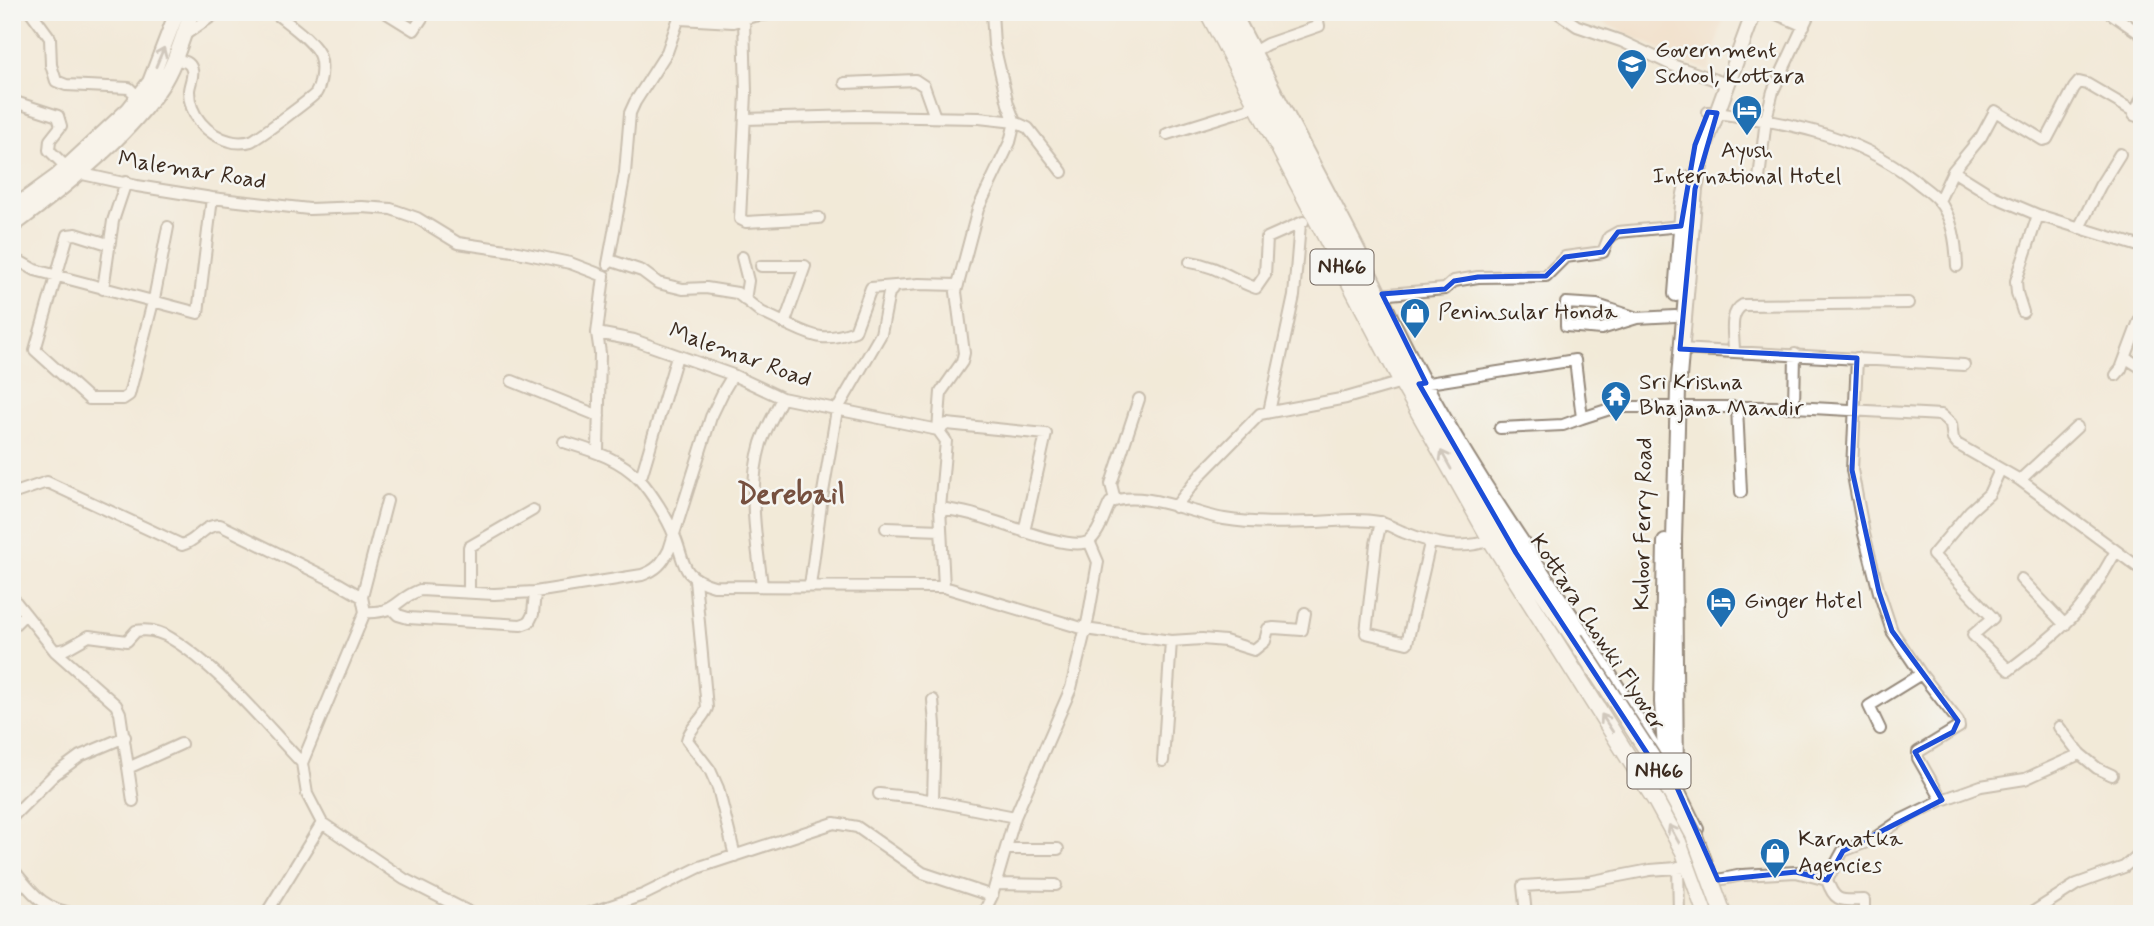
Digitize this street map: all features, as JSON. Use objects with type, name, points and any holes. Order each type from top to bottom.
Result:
[{"type":"highway","name":"NH66","points":[[1208,12],[1402,382],[1491,540],[1652,795],[1706,914]]},
{"type":"highway","name":"NH66","points":[[1222,12],[1423,384]]},
{"type":"highway","name":"Kottara Chowki Flyover","points":[[1423,384],[1516,553],[1651,756],[1694,835],[1723,914]]},
{"type":"main road","points":[[12,209],[72,170],[134,102],[149,82],[177,12]]},
{"type":"main road","points":[[12,226],[72,170],[140,114],[161,86],[175,60],[192,12]]},
{"type":"main road","name":"Kuloor Ferry Road","points":[[1676,783],[1673,408],[1695,189],[1713,113],[1745,12]]},
{"type":"main road","name":"Kuloor Ferry Road","points":[[1723,82],[1754,12]]},
{"type":"main road","name":"Kuloor Ferry Road","points":[[1667,766],[1662,702],[1675,316],[1681,226],[1695,145],[1713,113]]},
{"type":"main road","points":[[1652,795],[1667,766]]},
{"type":"main road","points":[[1652,795],[1676,783]]},
{"type":"street","points":[[31,12],[50,38],[51,65],[56,81],[66,85],[128,88],[134,93],[134,102]]},
{"type":"street","points":[[183,36],[218,12]]},
{"type":"street","points":[[175,60],[186,62],[191,67],[193,72],[189,96],[193,113],[203,125],[219,138],[234,143],[251,141],[316,94],[320,80],[321,57],[316,48],[274,12]]},
{"type":"street","points":[[385,12],[414,30],[426,12]]},
{"type":"street","points":[[598,451],[600,353],[597,333],[604,276],[625,173],[632,107],[662,62],[681,16],[733,22],[783,12]]},
{"type":"street","points":[[944,587],[940,508],[946,441],[938,430],[941,392],[962,362],[964,353],[956,292],[978,209],[1010,142],[1015,122],[996,55],[992,12]]},
{"type":"street","points":[[1235,12],[1377,295],[1445,289],[1454,281],[1478,277],[1546,276],[1565,257],[1603,252],[1609,237],[1618,232],[1681,226]]},
{"type":"street","points":[[1255,51],[1267,44],[1320,26],[1317,12]]},
{"type":"street","points":[[1558,12],[1577,26],[1621,41],[1672,65],[1723,82]]},
{"type":"street","points":[[1772,12],[1804,26]]},
{"type":"street","points":[[1759,179],[1766,119],[1773,91],[1810,12]]},
{"type":"street","points":[[2109,12],[2142,35]]},
{"type":"street","points":[[744,19],[745,119],[740,219],[746,222],[819,218]]},
{"type":"street","points":[[845,83],[915,80],[924,86],[935,117]]},
{"type":"street","points":[[1939,201],[1953,172],[1981,137],[1995,111],[2047,139],[2079,82],[2087,84],[2138,115],[2142,97]]},
{"type":"street","points":[[12,101],[58,116],[61,125],[50,140],[49,150],[72,170]]},
{"type":"street","points":[[1167,134],[1257,106]]},
{"type":"street","points":[[1713,113],[1766,119],[1815,131],[1864,148],[1905,173],[1939,201],[1953,230],[1957,265]]},
{"type":"street","points":[[745,119],[935,117],[1015,122],[1028,128],[1062,172]]},
{"type":"street","points":[[2079,229],[2120,154]]},
{"type":"street","name":"Malemar Road","points":[[72,170],[126,183],[212,198],[309,209],[391,209],[417,218],[458,243],[559,261],[604,276]]},
{"type":"street","points":[[1953,172],[1993,196],[2038,215],[2142,247]]},
{"type":"street","points":[[103,289],[108,244],[126,183]]},
{"type":"street","points":[[12,257],[35,270],[198,313],[212,198]]},
{"type":"street","points":[[2023,312],[2016,281],[2038,215]]},
{"type":"street","points":[[1190,262],[1209,264],[1230,274],[1240,283],[1256,288],[1265,275],[1267,238],[1315,216]]},
{"type":"street","points":[[1269,412],[1294,296],[1300,224]]},
{"type":"street","points":[[108,244],[76,234],[68,235],[35,350],[89,398],[123,399],[129,395],[168,228]]},
{"type":"street","points":[[743,257],[748,281],[745,300]]},
{"type":"street","points":[[609,260],[642,271],[658,283],[683,289],[737,293],[761,312],[821,339],[855,331],[871,288],[908,284],[958,285]]},
{"type":"street","points":[[761,266],[805,266],[794,303],[786,319],[780,321]]},
{"type":"street","points":[[810,586],[837,410],[881,334],[889,293],[892,290]]},
{"type":"street","points":[[1637,318],[1597,305],[1566,303],[1566,326],[1601,329],[1637,318],[1675,316]]},
{"type":"street","points":[[1734,351],[1733,315],[1736,309],[1743,305],[1908,303]]},
{"type":"street","points":[[2116,375],[2126,358],[2142,313]]},
{"type":"street","name":"Malemar Road","points":[[597,333],[634,340],[733,375],[782,398],[938,430],[947,424],[1046,434],[1024,532]]},
{"type":"street","points":[[1680,349],[1964,365]]},
{"type":"street","points":[[1794,407],[1795,355]]},
{"type":"street","points":[[642,474],[677,356]]},
{"type":"street","points":[[1857,358],[1852,470],[1864,534],[1892,631],[1958,721],[1959,727],[1953,732],[1918,752],[1942,800]]},
{"type":"street","points":[[2126,358],[2142,368]]},
{"type":"street","points":[[1582,418],[1575,360],[1423,384],[1489,489],[1576,618],[1667,766],[1695,820],[1730,914]]},
{"type":"street","points":[[365,612],[392,610],[409,594],[420,590],[494,594],[535,592],[642,575],[663,563],[711,417],[733,375]]},
{"type":"street","points":[[512,381],[599,416]]},
{"type":"street","points":[[1175,507],[1202,473],[1260,414],[1346,398],[1402,382]]},
{"type":"street","points":[[762,585],[752,503],[762,439],[782,398]]},
{"type":"street","points":[[1115,500],[1111,484],[1139,399]]},
{"type":"street","points":[[1500,428],[1563,425],[1616,407],[1794,407],[1941,415],[1951,424],[1953,439],[1957,444],[2020,480],[2140,568]]},
{"type":"street","points":[[1737,407],[1741,492]]},
{"type":"street","points":[[2020,480],[2077,427]]},
{"type":"street","points":[[564,442],[598,451],[637,477],[674,534],[684,566],[695,580],[707,708],[687,740],[710,770],[718,788],[735,856]]},
{"type":"street","points":[[2000,470],[1989,494],[1970,511],[1933,555],[1993,618],[1973,635],[2009,670],[2065,625],[2095,587],[2116,551]]},
{"type":"street","points":[[12,495],[47,482],[182,545],[192,542],[211,525],[220,524],[362,597]]},
{"type":"street","points":[[940,508],[977,515],[1060,542],[1079,544],[1089,541],[1110,503],[1125,498],[1146,499],[1225,519],[1274,524],[1349,520],[1381,522],[1430,543],[1473,546],[1491,540]]},
{"type":"street","points":[[387,501],[362,597],[365,612],[302,762],[305,787],[321,823],[404,879],[473,914]]},
{"type":"street","points":[[469,592],[469,547],[533,510]]},
{"type":"street","points":[[1381,522],[1366,633],[1406,643],[1430,543]]},
{"type":"street","points":[[886,528],[941,530]]},
{"type":"street","points":[[983,914],[996,884],[1015,817],[1071,688],[1098,562],[1089,541]]},
{"type":"street","points":[[2021,579],[2065,625]]},
{"type":"street","points":[[695,580],[713,586],[944,587],[1085,629],[1171,641],[1225,641],[1254,650],[1265,640],[1268,629],[1303,630],[1305,613]]},
{"type":"street","points":[[392,610],[408,618],[521,625],[529,622],[534,614],[535,592]]},
{"type":"street","points":[[12,597],[55,651],[116,705],[125,737],[133,801]]},
{"type":"street","points":[[12,626],[24,614]]},
{"type":"street","points":[[55,651],[66,649],[89,636],[127,641],[136,631],[146,629],[171,638],[207,666],[302,762]]},
{"type":"street","points":[[1163,761],[1171,641]]},
{"type":"street","points":[[1880,729],[1869,706],[1921,674]]},
{"type":"street","points":[[933,699],[933,801]]},
{"type":"street","points":[[2059,727],[2080,754],[2096,768],[2112,775]]},
{"type":"street","points":[[12,817],[54,775],[73,761],[125,737]]},
{"type":"street","points":[[128,768],[181,744]]},
{"type":"street","points":[[1827,880],[1843,851],[1872,840],[1901,820],[1942,800],[1981,786],[2025,779],[2080,754]]},
{"type":"street","points":[[879,794],[933,801],[1015,817]]},
{"type":"street","points":[[266,914],[321,823]]},
{"type":"street","points":[[587,914],[643,895],[699,867],[821,826],[845,823],[858,827],[885,844],[923,873],[992,896]]},
{"type":"street","points":[[2030,914],[2077,884],[2124,867],[2137,856],[2141,848],[2142,823]]},
{"type":"street","points":[[1007,849],[1058,849]]},
{"type":"street","points":[[1527,914],[1523,886],[1588,882],[1650,870],[1684,867],[1679,914]]},
{"type":"street","points":[[12,868],[38,900],[53,908],[79,914]]},
{"type":"street","points":[[1718,880],[1742,875],[1796,872],[1827,880]]},
{"type":"street","points":[[1827,880],[1838,900],[1864,900],[1864,914]]},
{"type":"street","points":[[996,884],[1056,885]]},
{"type":"highlighted area","points":[[1708,112],[1717,113],[1695,189],[1680,349],[1857,358],[1852,470],[1879,592],[1892,631],[1958,721],[1953,732],[1915,752],[1942,800],[1843,851],[1827,880],[1796,872],[1718,880],[1667,765],[1660,773],[1516,553],[1419,384],[1426,383],[1382,294],[1445,289],[1454,281],[1478,277],[1546,276],[1565,257],[1603,252],[1618,232],[1681,226],[1695,145]]},
{"type":"shaded area","points":[[1580,12],[1725,12],[1709,72]]},
{"type":"place","name":"Government School, Kottara","points":[[1632,91]]},
{"type":"place","name":"Ayush International Hotel","points":[[1747,137]]},
{"type":"place","name":"Peninsular Honda","points":[[1415,340]]},
{"type":"place","name":"Sri Krishna Bhajana Mandir","points":[[1616,423]]},
{"type":"place","name":"Ginger Hotel","points":[[1721,629]]},
{"type":"place","name":"Karnatka Agencies","points":[[1775,880]]},
{"type":"district","name":"Derebail","points":[[791,494]]}]
